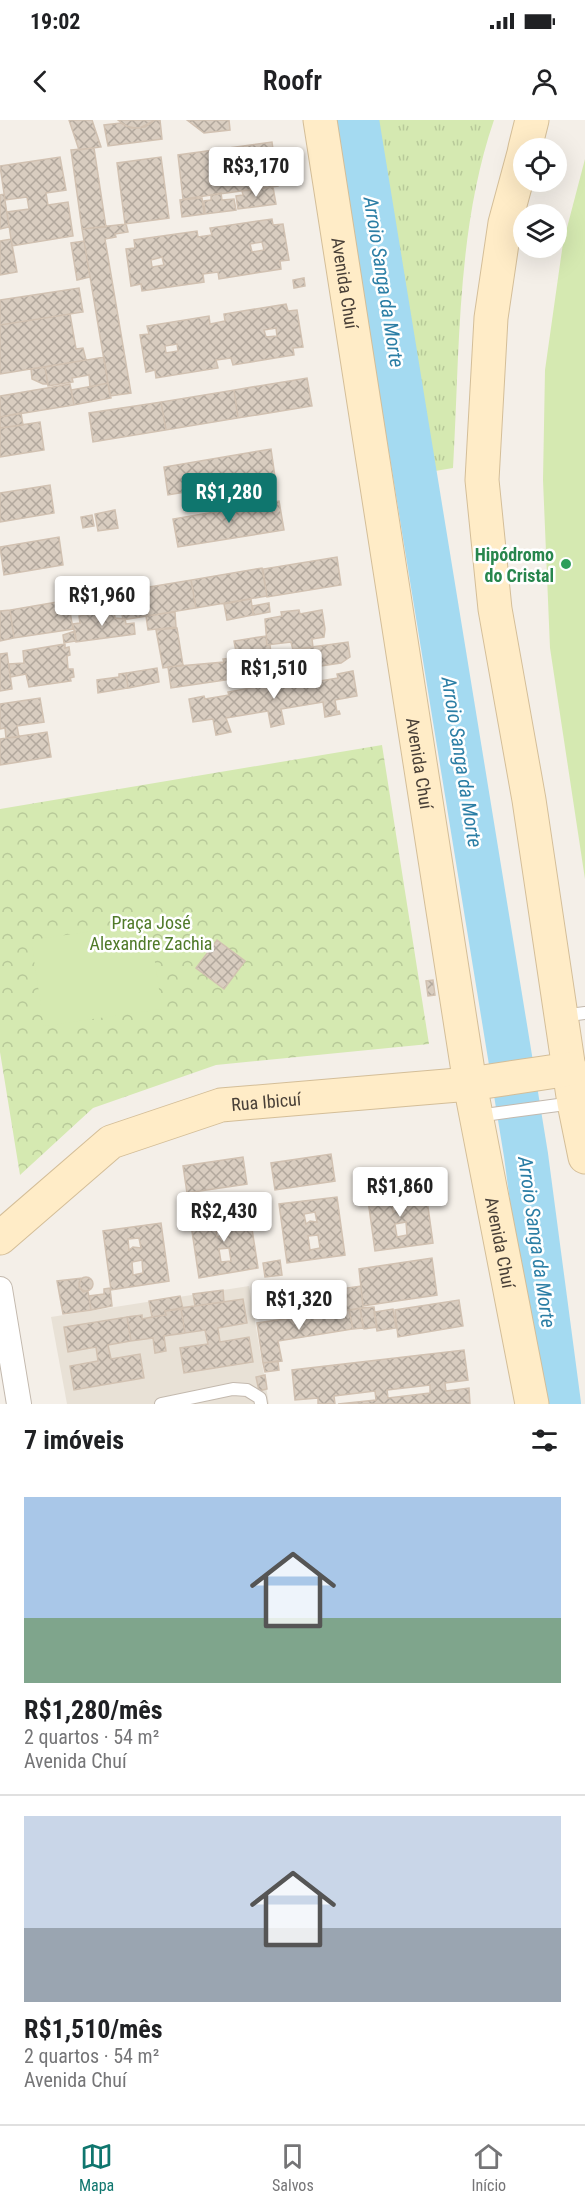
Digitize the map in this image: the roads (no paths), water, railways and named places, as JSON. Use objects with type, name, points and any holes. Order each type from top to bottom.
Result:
[{"type":"main road","name":"Avenida Chuí","points":[[320,120],[484,1082],[532,1404]]},
{"type":"main road","points":[[528,138],[532,120]]},
{"type":"main road","points":[[513,192],[505,223],[490,318],[482,480],[495,609],[529,800],[573,1015],[570,1069],[574,1103],[585,1156]]},
{"type":"main road","name":"Rua Ibicuí","points":[[0,1238],[111,1142],[220,1105],[484,1082],[570,1069]]},
{"type":"street","points":[[0,1289],[19,1404]]},
{"type":"lane","points":[[489,1114],[574,1103]]},
{"type":"lane","points":[[161,1404],[233,1389],[247,1390],[260,1398],[261,1404]]},
{"type":"waterway","name":"Arroio Sanga da Morte","points":[[357,120],[526,1155],[559,1404]]},
{"type":"place","name":"Hipódromo do Cristal","points":[[566,564]]},
{"type":"park label","name":"Praça José Alexandre Zachia","points":[[151,932]]}]
